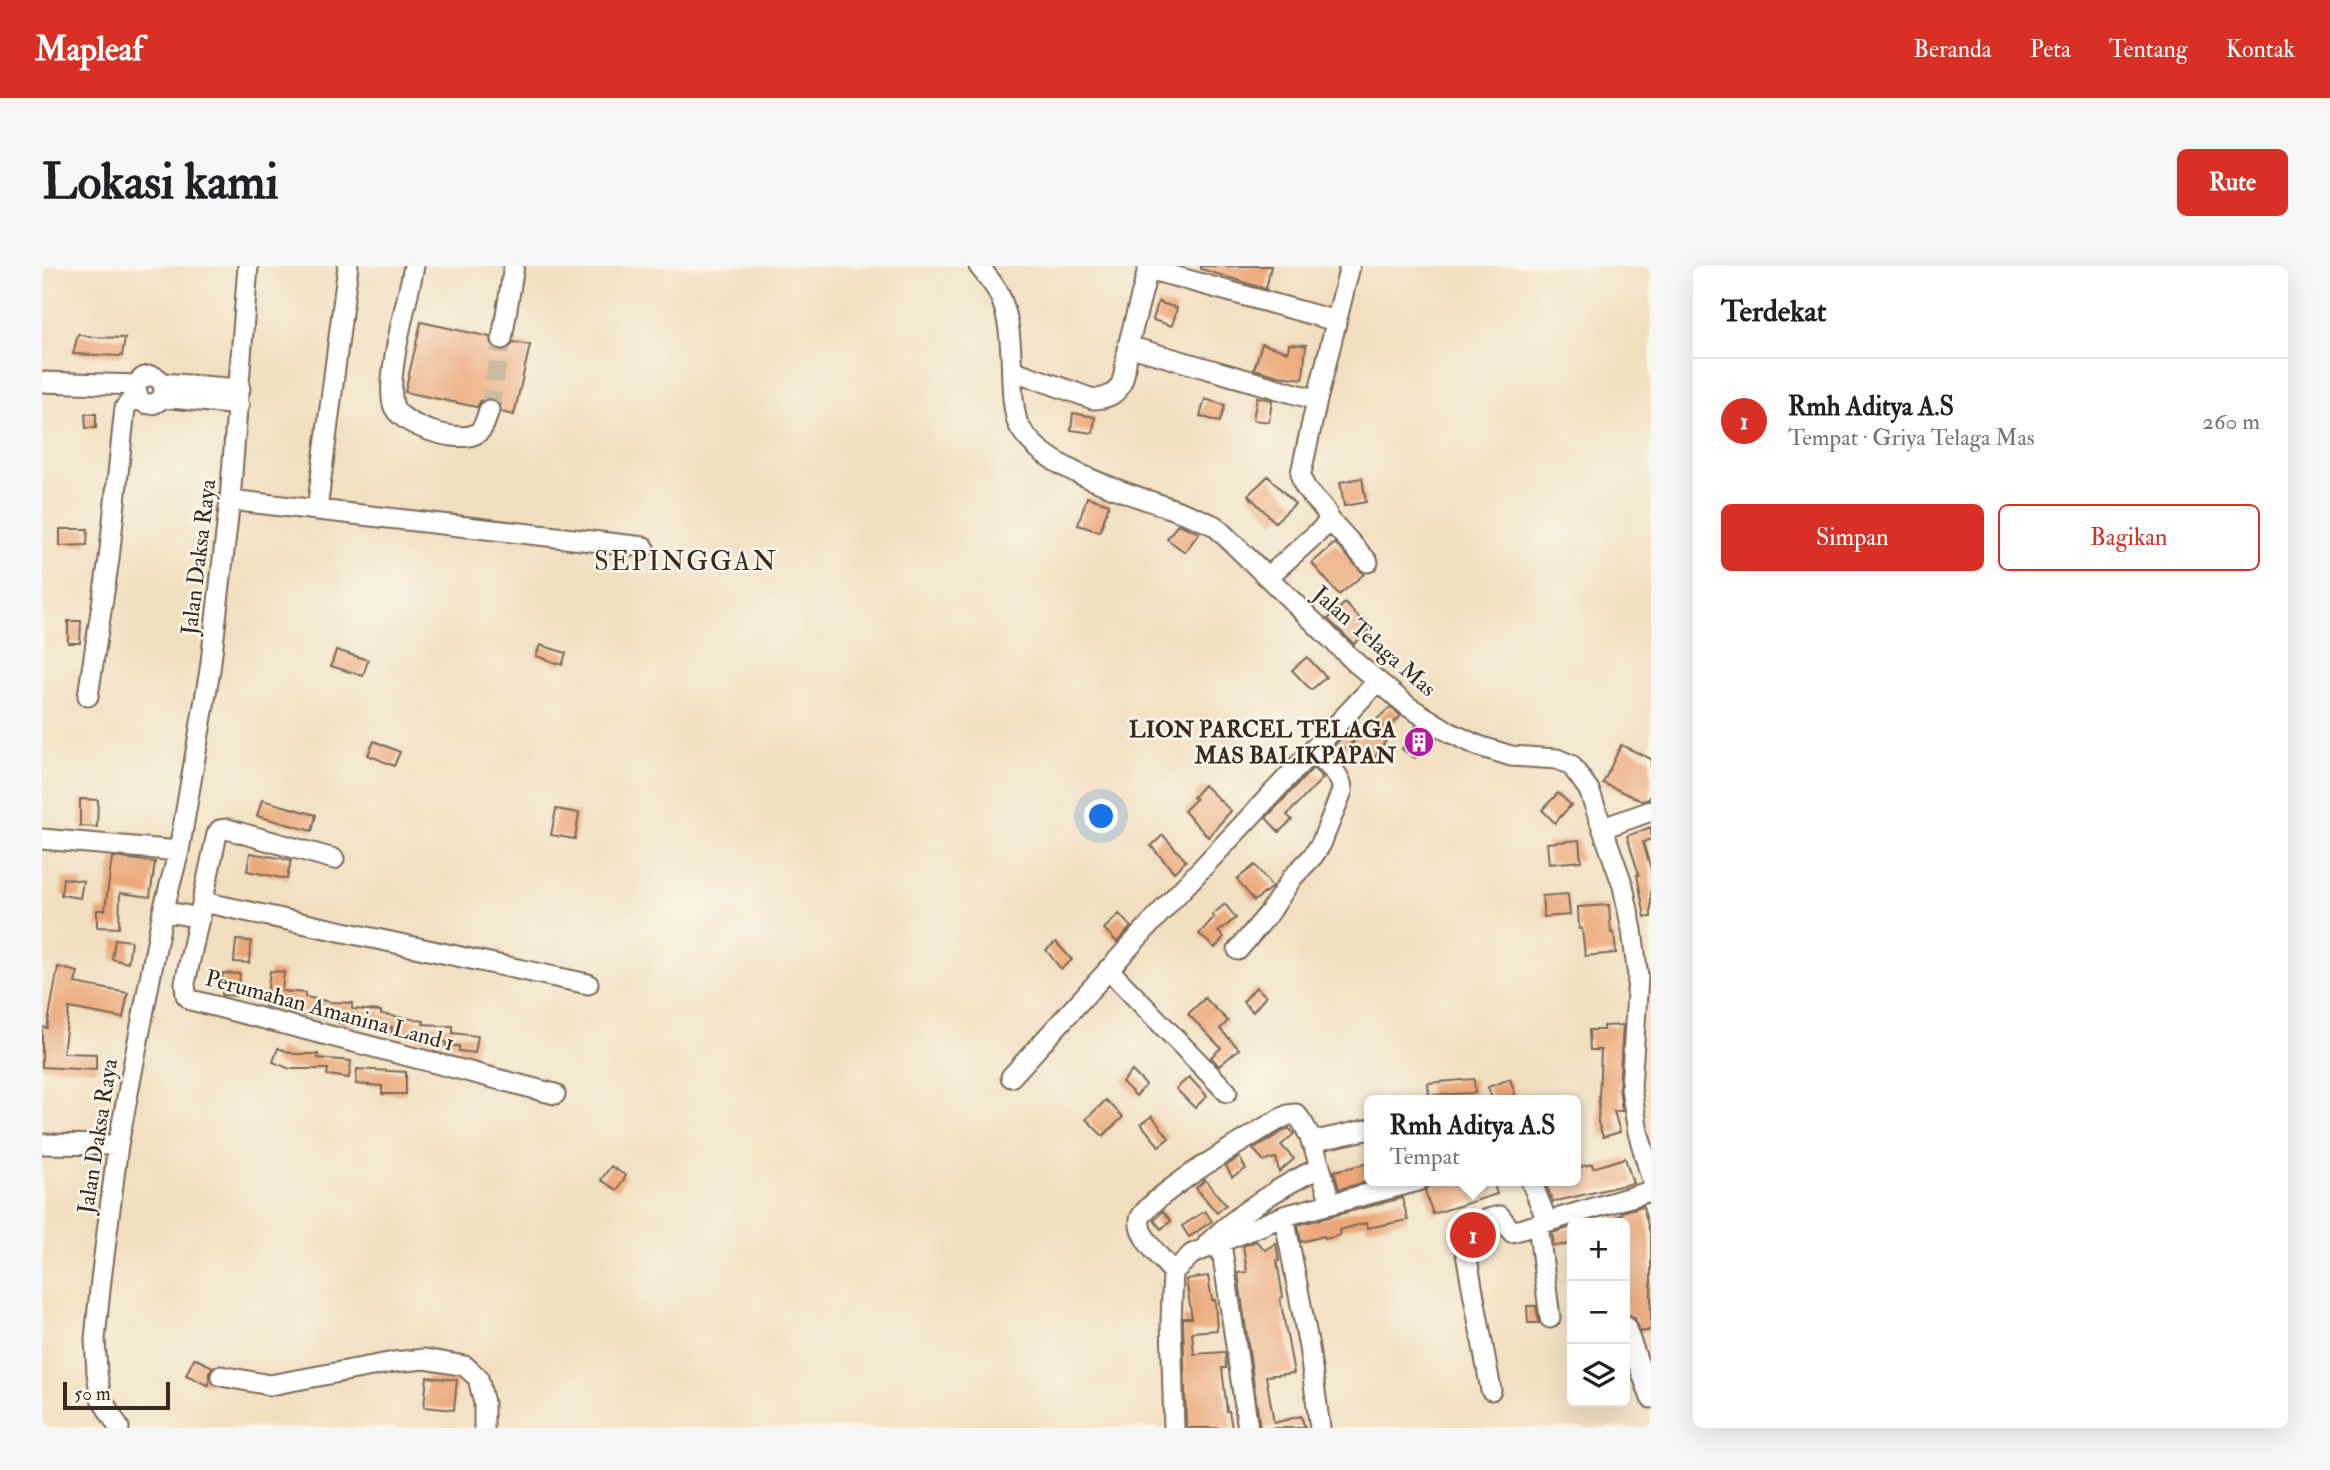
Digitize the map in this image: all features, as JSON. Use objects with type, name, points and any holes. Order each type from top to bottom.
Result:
[{"type":"street","name":"Jalan Daksa Raya","points":[[119,1428],[101,1398],[97,1373],[95,1339],[101,1280],[118,1146],[163,911],[179,851],[210,670],[230,500],[248,266]]},
{"type":"street","points":[[317,510],[348,266]]},
{"type":"street","points":[[414,266],[394,363],[393,404],[398,415],[408,423],[443,434],[465,437],[476,435],[484,426],[489,410]]},
{"type":"street","points":[[502,340],[514,266]]},
{"type":"street","name":"Jalan Telaga Mas","points":[[979,266],[998,292],[1007,323],[1013,400],[1018,424],[1049,458],[1100,484],[1193,515],[1215,526],[1377,682],[1440,727],[1479,746],[1511,756],[1557,759],[1571,765],[1589,790],[1623,886],[1632,930],[1638,977],[1632,1088],[1638,1132],[1651,1177]]},
{"type":"street","points":[[1350,266],[1317,400],[1301,482],[1327,512],[1329,519],[1368,562]]},
{"type":"street","points":[[1012,370],[1093,399],[1114,395],[1122,383],[1128,346],[1149,267],[1336,321]]},
{"type":"street","points":[[1128,346],[1317,400]]},
{"type":"street","points":[[42,382],[137,389]]},
{"type":"street","points":[[137,389],[141,401],[150,403],[162,390],[239,397]]},
{"type":"street","points":[[88,695],[109,559],[125,408],[137,389]]},
{"type":"street","points":[[230,500],[644,547]]},
{"type":"street","points":[[1268,577],[1325,526],[1329,519]]},
{"type":"street","points":[[1011,1077],[1108,969],[1377,682]]},
{"type":"street","points":[[1238,950],[1321,844],[1342,791],[1338,777],[1312,751]]},
{"type":"street","points":[[1603,828],[1651,811]]},
{"type":"street","name":"Perumahan Amanina Land 1","points":[[334,859],[227,828],[220,830],[185,983],[186,995],[191,1000],[555,1094]]},
{"type":"street","points":[[42,839],[179,851]]},
{"type":"street","points":[[163,911],[202,910],[588,984]]},
{"type":"street","points":[[1108,969],[1227,1092]]},
{"type":"street","points":[[1174,1428],[1173,1272],[1142,1233],[1140,1215],[1154,1201],[1234,1146],[1288,1115],[1296,1114],[1311,1142],[1331,1203]]},
{"type":"street","points":[[1311,1142],[1364,1130]]},
{"type":"street","points":[[42,1144],[118,1146]]},
{"type":"street","points":[[1248,1428],[1212,1246],[1219,1232],[1289,1182],[1319,1168]]},
{"type":"street","points":[[1173,1272],[1192,1254],[1284,1216],[1398,1186]]},
{"type":"street","points":[[1532,1186],[1542,1223],[1550,1318]]},
{"type":"street","points":[[1491,1390],[1461,1226],[1500,1216],[1512,1232],[1542,1223],[1585,1217],[1651,1191]]},
{"type":"street","points":[[1284,1216],[1309,1347],[1320,1428]]},
{"type":"street","points":[[1630,1339],[1650,1393]]},
{"type":"street","points":[[220,1376],[270,1385],[394,1362],[425,1359],[465,1366],[478,1378],[484,1403],[484,1428]]},
{"type":"building","points":[[1201,266],[1271,266],[1266,289],[1201,269]]},
{"type":"building","points":[[1158,302],[1177,308],[1172,326],[1153,320]]},
{"type":"building","points":[[421,322],[490,337],[491,344],[499,351],[507,350],[514,342],[530,345],[514,415],[501,412],[499,402],[492,398],[481,400],[477,407],[405,392]]},
{"type":"building","points":[[78,334],[125,338],[122,356],[73,354]]},
{"type":"building","points":[[1262,344],[1288,352],[1289,344],[1306,345],[1303,379],[1254,369]]},
{"type":"building","points":[[1257,397],[1272,400],[1269,422],[1253,420]]},
{"type":"building","points":[[1205,399],[1225,405],[1220,422],[1200,416]]},
{"type":"building","points":[[1073,413],[1095,417],[1093,433],[1071,430]]},
{"type":"building","points":[[85,414],[96,414],[96,428],[86,428]]},
{"type":"building","points":[[1268,476],[1295,504],[1275,522],[1248,495]]},
{"type":"building","points":[[1362,478],[1366,502],[1344,506],[1340,482]]},
{"type":"building","points":[[1087,497],[1109,504],[1100,532],[1078,525]]},
{"type":"building","points":[[1178,524],[1199,533],[1185,552],[1167,539]]},
{"type":"building","points":[[60,529],[88,529],[87,545],[60,546]]},
{"type":"building","points":[[1335,543],[1364,574],[1339,595],[1312,563]]},
{"type":"building","points":[[1345,603],[1370,629],[1354,644],[1328,619]]},
{"type":"building","points":[[68,621],[81,621],[80,643],[68,643]]},
{"type":"building","points":[[540,645],[566,653],[562,665],[536,656]]},
{"type":"building","points":[[336,650],[368,660],[363,676],[331,666]]},
{"type":"building","points":[[1307,657],[1326,677],[1311,690],[1292,670]]},
{"type":"building","points":[[1390,707],[1401,716],[1381,735],[1387,739],[1374,758],[1352,743]]},
{"type":"building","name":"LION PARCEL TELAGA MAS BALIKPAPAN","points":[[1416,726],[1435,738],[1415,758],[1402,749]]},
{"type":"building","points":[[1349,730],[1357,738],[1337,756],[1330,750]]},
{"type":"building","points":[[374,741],[400,752],[394,766],[368,755]]},
{"type":"building","points":[[1621,745],[1651,759],[1649,799],[1642,801],[1603,783]]},
{"type":"building","points":[[1313,768],[1323,778],[1287,815],[1292,820],[1279,832],[1266,818]]},
{"type":"building","points":[[1204,785],[1231,811],[1208,837],[1184,811],[1196,799],[1193,797]]},
{"type":"building","points":[[1558,793],[1571,805],[1555,823],[1542,810]]},
{"type":"building","points":[[80,799],[98,800],[97,827],[80,826]]},
{"type":"building","points":[[262,800],[316,815],[312,831],[257,816]]},
{"type":"building","points":[[556,809],[579,813],[575,839],[551,835]]},
{"type":"building","points":[[1651,827],[1651,839],[1643,842],[1651,870],[1651,917],[1645,917],[1639,875],[1627,836]]},
{"type":"building","points":[[1163,835],[1186,861],[1174,872],[1151,846]]},
{"type":"building","points":[[1579,840],[1581,861],[1549,864],[1547,843]]},
{"type":"building","points":[[250,853],[291,860],[287,879],[247,871]]},
{"type":"building","points":[[112,857],[155,862],[150,897],[120,893],[119,928],[97,927],[97,910],[105,910]]},
{"type":"building","points":[[1255,865],[1272,887],[1254,901],[1237,879]]},
{"type":"building","points":[[63,878],[83,881],[80,898],[61,895]]},
{"type":"building","points":[[1568,894],[1570,915],[1544,917],[1542,896]]},
{"type":"building","points":[[1225,904],[1236,918],[1218,932],[1224,937],[1215,948],[1199,934],[1214,917],[1212,915]]},
{"type":"building","points":[[1609,905],[1616,953],[1585,956],[1582,929],[1579,929],[1578,907]]},
{"type":"building","points":[[1119,914],[1131,927],[1117,942],[1104,929]]},
{"type":"building","points":[[115,939],[131,941],[128,963],[112,959]]},
{"type":"building","points":[[236,940],[251,941],[249,963],[234,962]]},
{"type":"building","points":[[1056,942],[1072,960],[1061,969],[1046,950]]},
{"type":"building","points":[[58,967],[78,972],[75,983],[128,993],[123,1018],[69,1008],[63,1053],[96,1054],[96,1070],[42,1067],[42,1027],[47,1028]]},
{"type":"building","points":[[270,971],[284,972],[282,991],[305,993],[305,997],[331,1002],[352,1003],[352,1009],[381,1011],[381,1014],[424,1021],[423,1024],[453,1026],[453,1033],[478,1036],[475,1053],[459,1051],[459,1046],[446,1046],[446,1042],[415,1040],[416,1038],[391,1034],[392,1027],[339,1023],[339,1020],[265,1006]]},
{"type":"building","points":[[223,973],[240,974],[238,996],[222,995]]},
{"type":"building","points":[[1256,987],[1266,996],[1253,1012],[1243,1002]]},
{"type":"building","points":[[1205,998],[1228,1021],[1220,1029],[1239,1049],[1219,1066],[1211,1057],[1221,1048],[1188,1014]]},
{"type":"building","points":[[1623,1025],[1619,1087],[1622,1111],[1614,1111],[1620,1132],[1603,1137],[1598,1122],[1601,1050],[1590,1050],[1589,1030]]},
{"type":"building","points":[[278,1048],[294,1054],[318,1054],[318,1058],[351,1061],[349,1078],[327,1075],[328,1069],[290,1069],[273,1062]]},
{"type":"building","points":[[357,1069],[406,1072],[406,1094],[382,1094],[382,1086],[356,1084]]},
{"type":"building","points":[[1132,1071],[1146,1085],[1136,1096],[1122,1082]]},
{"type":"building","points":[[1189,1077],[1207,1096],[1195,1108],[1176,1089]]},
{"type":"building","points":[[1474,1079],[1475,1093],[1429,1095],[1428,1083]]},
{"type":"building","points":[[1510,1079],[1515,1095],[1491,1095],[1488,1087]]},
{"type":"building","points":[[1106,1100],[1123,1117],[1103,1136],[1086,1119]]},
{"type":"building","points":[[1152,1116],[1169,1138],[1159,1146],[1141,1124]]},
{"type":"building","points":[[1289,1128],[1294,1134],[1281,1145],[1294,1159],[1279,1172],[1276,1158],[1264,1161],[1253,1149]]},
{"type":"building","points":[[1239,1157],[1246,1169],[1232,1177],[1226,1166]]},
{"type":"building","points":[[1625,1158],[1633,1183],[1553,1202],[1547,1186],[1581,1186],[1581,1167],[1592,1164],[1593,1168]]},
{"type":"building","points":[[1364,1164],[1364,1183],[1339,1189],[1334,1171]]},
{"type":"building","points":[[611,1166],[626,1176],[617,1190],[601,1180]]},
{"type":"building","points":[[1205,1180],[1226,1205],[1217,1213],[1196,1188]]},
{"type":"building","points":[[1429,1186],[1495,1186],[1497,1194],[1433,1214],[1425,1191]]},
{"type":"building","points":[[1402,1198],[1408,1220],[1367,1228],[1366,1223],[1339,1230],[1340,1235],[1301,1242],[1298,1225]]},
{"type":"building","points":[[1643,1206],[1651,1237],[1651,1330],[1640,1332],[1635,1318],[1630,1315],[1630,1218],[1614,1218],[1622,1212]]},
{"type":"building","points":[[1163,1211],[1171,1221],[1161,1229],[1154,1220]]},
{"type":"building","points":[[1205,1211],[1212,1221],[1189,1237],[1182,1226]]},
{"type":"building","points":[[1567,1228],[1567,1245],[1554,1246],[1552,1233]]},
{"type":"building","points":[[1256,1241],[1265,1250],[1276,1243],[1283,1297],[1280,1298],[1294,1373],[1266,1376],[1274,1423],[1301,1416],[1305,1428],[1260,1428],[1238,1273],[1247,1272],[1243,1246]]},
{"type":"building","points":[[1208,1276],[1212,1300],[1215,1300],[1217,1330],[1192,1332],[1194,1354],[1225,1352],[1226,1368],[1222,1368],[1227,1411],[1232,1428],[1186,1428],[1183,1318],[1192,1318],[1186,1279]]},
{"type":"building","points":[[1527,1306],[1536,1306],[1539,1323],[1528,1323]]},
{"type":"building","points":[[194,1358],[213,1367],[209,1373],[209,1386],[186,1375]]},
{"type":"building","points":[[427,1377],[457,1380],[454,1410],[424,1407]]},
{"type":"tunnel","points":[[489,410],[502,339]]},
{"type":"place","name":"LION PARCEL TELAGA MAS BALIKPAPAN","points":[[1419,742]]},
{"type":"place","name":"Rmh Aditya A.S","points":[[1473,1235]]},
{"type":"district","name":"SEPINGGAN","points":[[686,561]]}]
